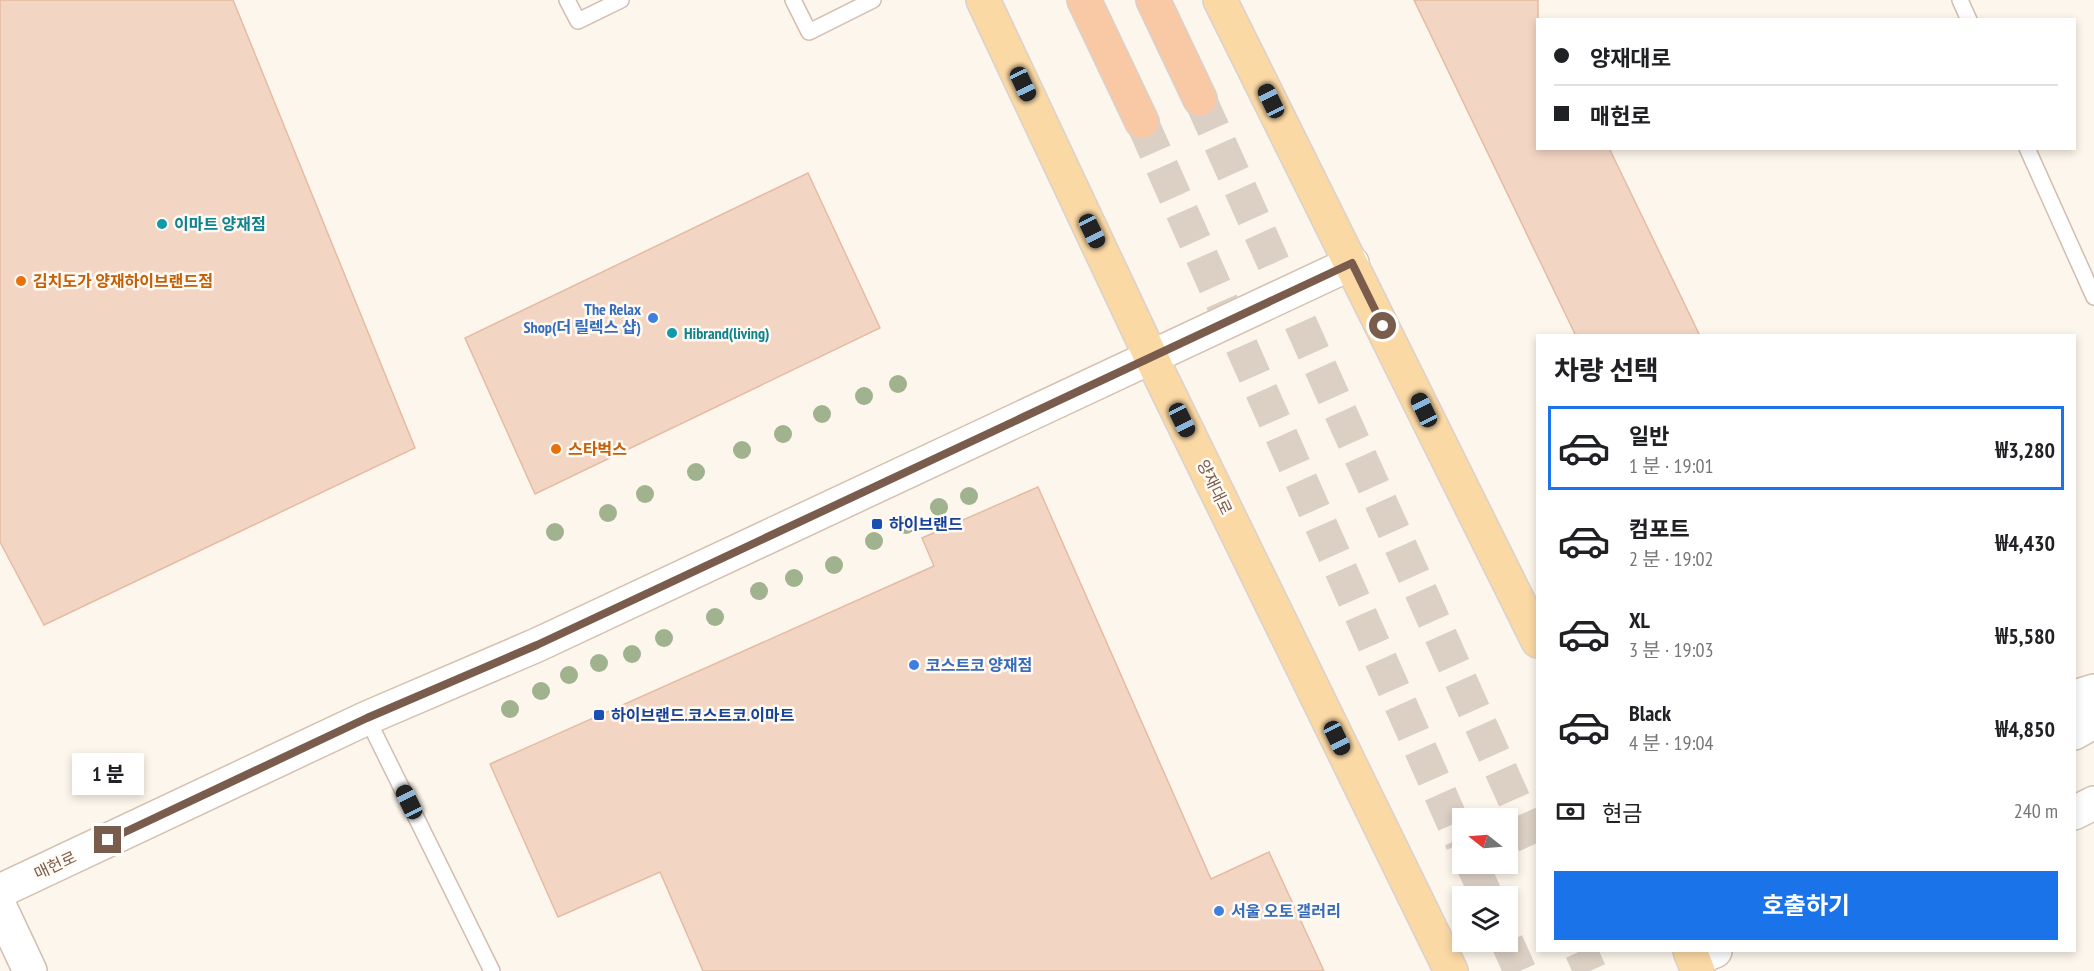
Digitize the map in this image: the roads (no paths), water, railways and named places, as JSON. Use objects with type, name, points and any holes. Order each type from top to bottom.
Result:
[{"type":"highway","points":[[1084,0],[1142,122]]},
{"type":"highway","points":[[1154,0],[1200,99]]},
{"type":"main road","name":"양재대로","points":[[983,0],[1151,357],[1451,971]]},
{"type":"main road","points":[[1220,0],[1536,637]]},
{"type":"main road","name":"매헌로","points":[[0,891],[367,718],[537,645],[1352,263]]},
{"type":"main road","points":[[2076,696],[2094,691]]},
{"type":"main road","points":[[2076,732],[2094,722]]},
{"type":"main road","points":[[2076,812],[2094,803]]},
{"type":"main road","points":[[0,907],[30,971]]},
{"type":"lane","points":[[567,0],[578,21],[621,0]]},
{"type":"lane","points":[[793,0],[809,32],[873,0]]},
{"type":"lane","points":[[1960,0],[1968,18]]},
{"type":"lane","points":[[2028,150],[2094,297]]},
{"type":"lane","points":[[367,718],[492,971]]},
{"type":"tunnel","points":[[1200,99],[1536,849]]},
{"type":"tunnel","points":[[1142,122],[1452,820]]},
{"type":"tunnel","points":[[1477,874],[1482,886]]},
{"type":"tunnel","points":[[1511,952],[1520,971]]},
{"type":"tunnel","points":[[1581,952],[1590,971]]},
{"type":"place","name":"이마트 양재점","points":[[162,224]]},
{"type":"place","name":"김치도가 양재하이브랜드점","points":[[21,281]]},
{"type":"place","name":"The Relax Shop(더 릴렉스 샵)","points":[[653,318]]},
{"type":"place","name":"Hibrand(living)","points":[[672,333]]},
{"type":"place","name":"스타벅스","points":[[556,449]]},
{"type":"place","name":"하이브랜드","points":[[877,524]]},
{"type":"place","name":"코스트코 양재점","points":[[914,665]]},
{"type":"place","name":"하이브랜드.코스트코.이마트","points":[[599,715]]},
{"type":"place","name":"서울 오토 갤러리","points":[[1219,911]]}]
